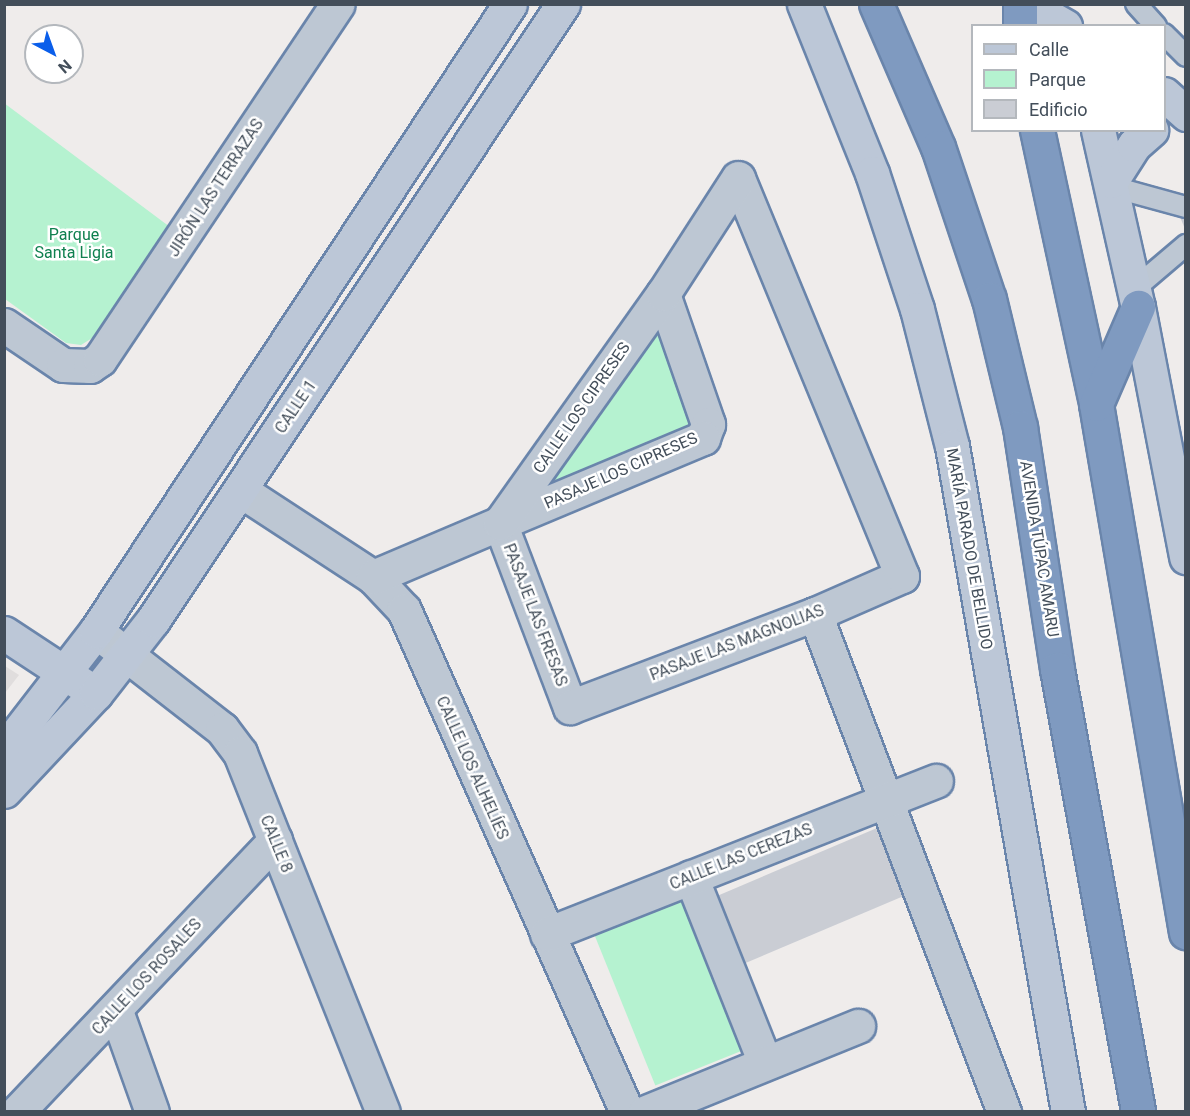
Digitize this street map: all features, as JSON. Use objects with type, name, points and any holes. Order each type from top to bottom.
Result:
[{"type":"highway","name":"AVENIDA TÚPAC AMARU","points":[[876,4],[938,147],[989,299],[1020,427],[1057,669],[1138,1112]]},
{"type":"highway","points":[[1037,132],[1096,404],[1185,932]]},
{"type":"highway","points":[[1096,404],[1136,298]]},
{"type":"highway","points":[[1128,1053],[1129,1112]]},
{"type":"street","name":"JIRÓN LAS TERRAZAS","points":[[4,325],[63,365],[90,366],[111,348],[338,4]]},
{"type":"street","points":[[4,750],[96,631],[510,4]]},
{"type":"street","name":"CALLE 1","points":[[4,791],[96,693],[128,653],[240,490],[563,4]]},
{"type":"street","name":"MARÍA PARADO DE BELLIDO","points":[[804,4],[848,109],[879,195],[917,309],[952,446],[1068,1112]]},
{"type":"street","points":[[1022,16],[1056,24]]},
{"type":"street","points":[[1166,96],[1185,115],[1166,123]]},
{"type":"street","points":[[1099,132],[1136,298],[1185,557]]},
{"type":"street","points":[[1112,184],[1134,145],[1149,132]]},
{"type":"street","name":"CALLE LOS CIPRESES","points":[[500,523],[663,294],[738,178],[902,576]]},
{"type":"street","name":"PASAJE LOS CIPRESES","points":[[500,523],[703,438],[708,424],[663,294]]},
{"type":"street","name":"CALLE LOS ALHELÍES","points":[[240,490],[374,577],[404,609],[627,1112]]},
{"type":"street","points":[[374,577],[500,523]]},
{"type":"street","name":"PASAJE LAS FRESAS","points":[[500,523],[570,707]]},
{"type":"street","name":"PASAJE LAS MAGNOLIAS","points":[[570,707],[815,614],[902,576]]},
{"type":"street","points":[[815,614],[1004,1112]]},
{"type":"street","name":"CALLE 8","points":[[96,631],[128,653],[222,729],[240,753],[383,1112]]},
{"type":"street","points":[[4,633],[96,693]]},
{"type":"street","name":"CALLE LAS CEREZAS","points":[[547,934],[936,781]]},
{"type":"street","name":"CALLE LOS ROSALES","points":[[17,1112],[116,1011],[275,840]]},
{"type":"street","points":[[691,877],[765,1063]]},
{"type":"street","points":[[116,1011],[152,1112]]},
{"type":"street","points":[[646,1112],[858,1026]]},
{"type":"lane","points":[[1136,4],[1154,24]]},
{"type":"lane","points":[[1166,36],[1185,56]]},
{"type":"lane","points":[[1112,184],[1185,209]]},
{"type":"lane","points":[[1136,298],[1185,245]]},
{"type":"shaded area","points":[[5,666],[19,675],[5,693]]},
{"type":"green space","name":"Parque Santa Ligia","points":[[4,103],[170,227],[97,335],[81,345],[66,343],[5,299]]},
{"type":"green space","points":[[649,323],[665,323],[703,423],[530,498]]},
{"type":"green space","points":[[687,897],[748,1048],[655,1086],[594,934]]},
{"type":"building","points":[[1186,195],[1186,229],[1185,229],[1173,200]]},
{"type":"building","points":[[877,828],[906,895],[743,964],[714,897]]}]
